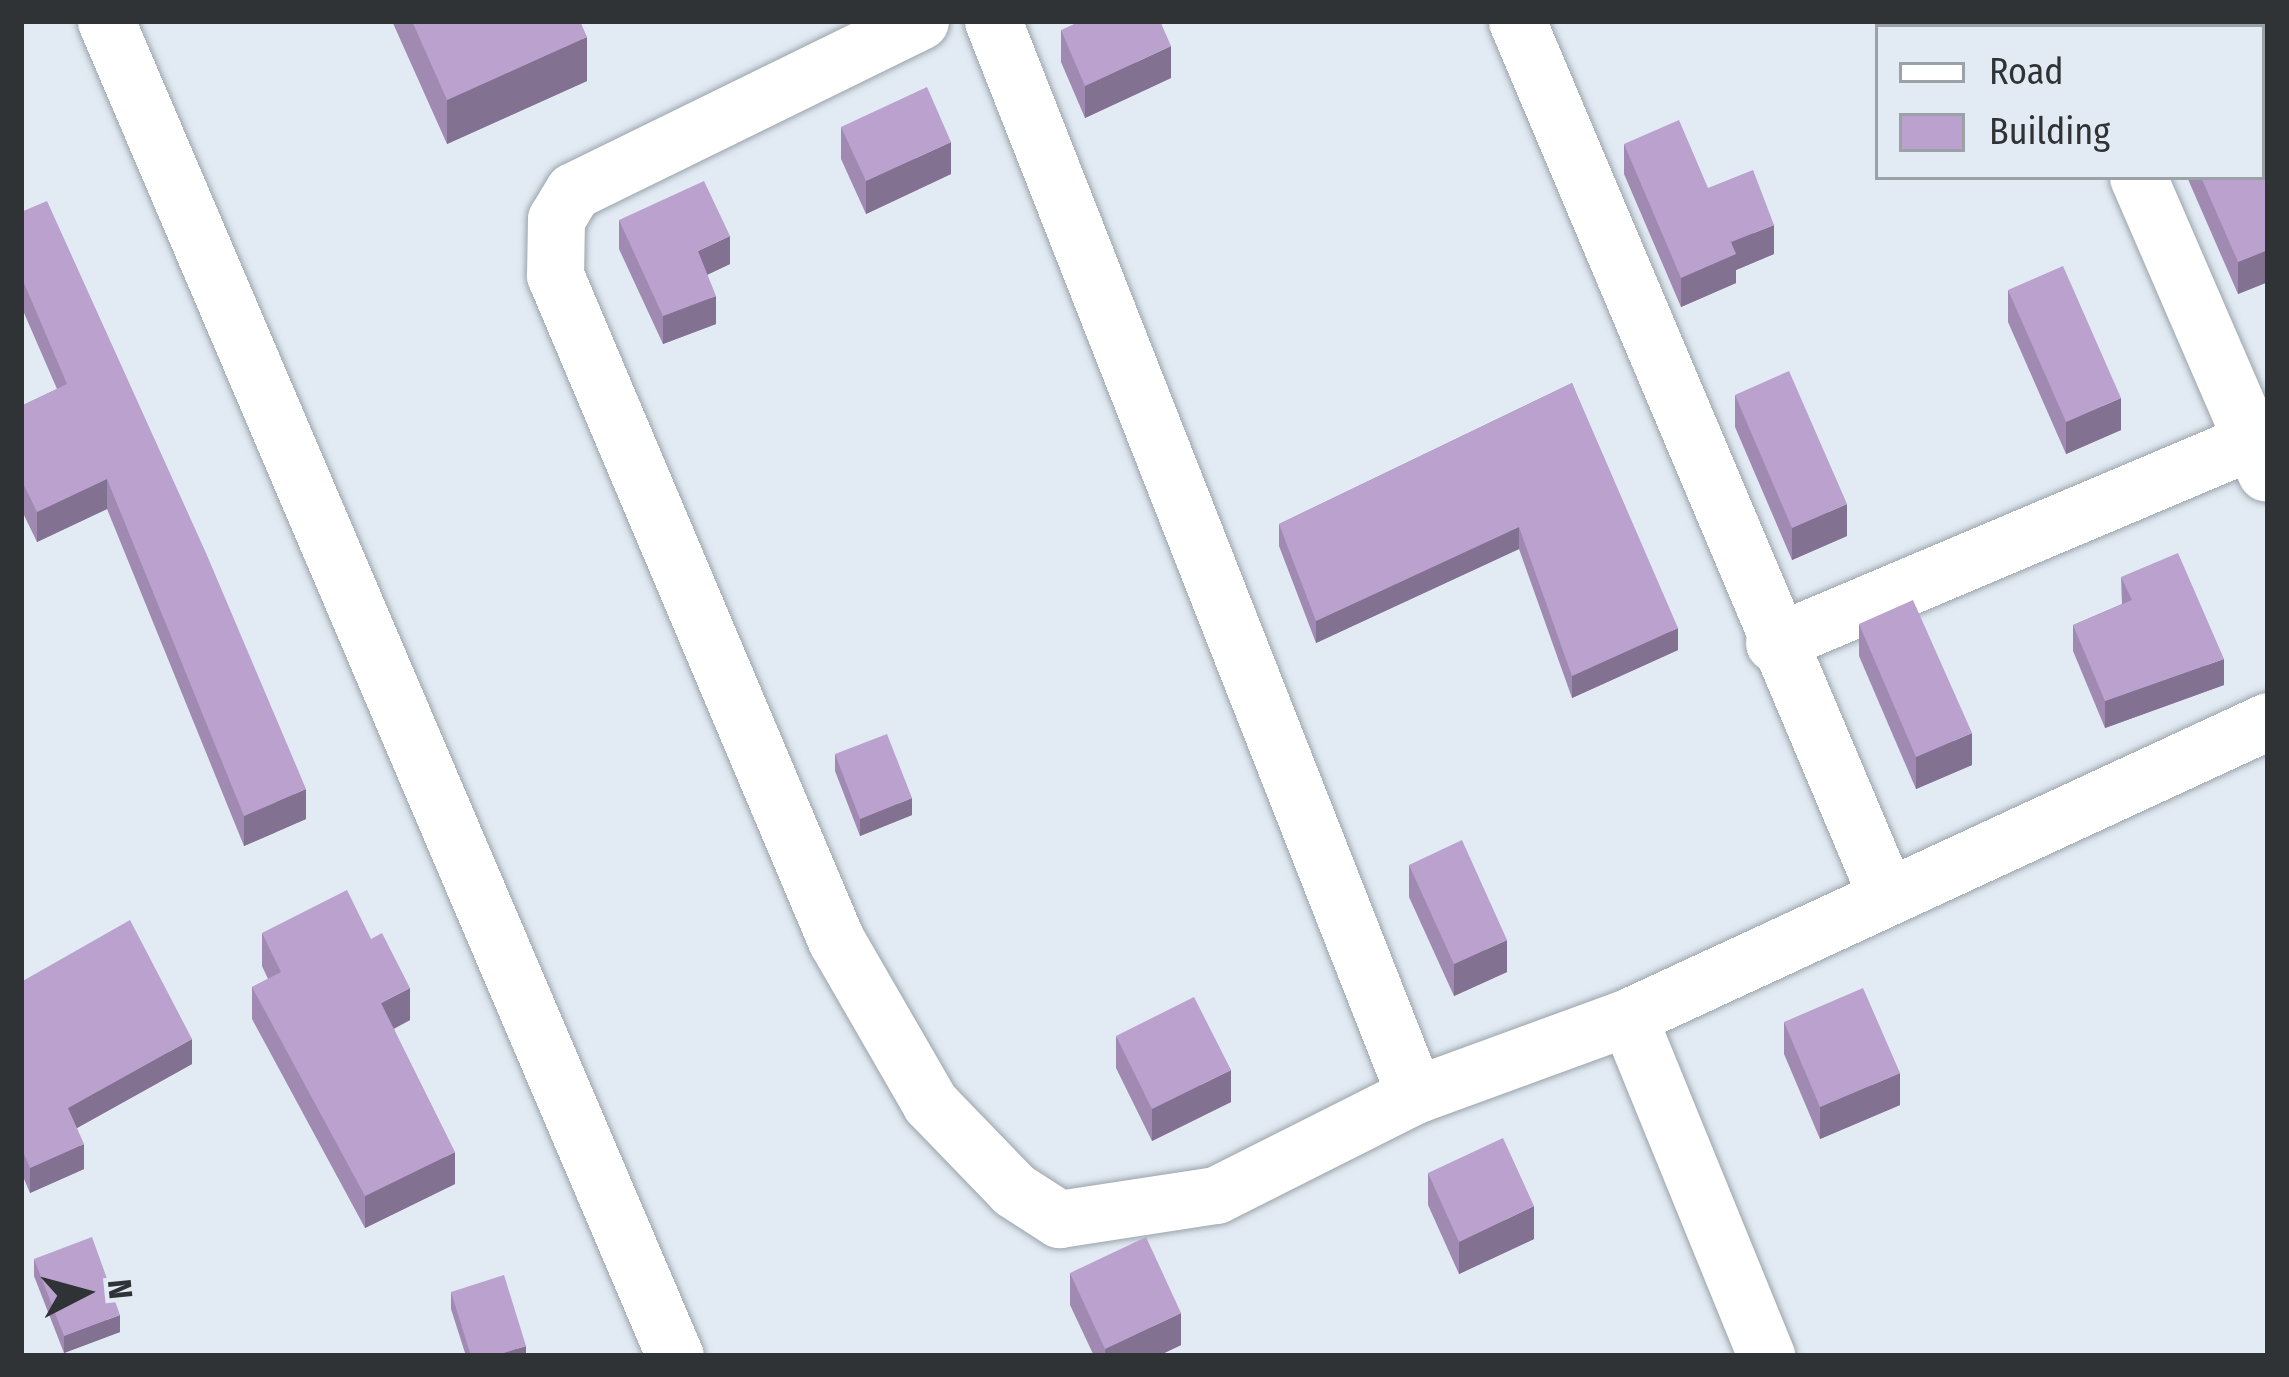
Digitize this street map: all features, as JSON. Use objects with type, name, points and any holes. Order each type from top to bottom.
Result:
[{"type":"street","points":[[106,21],[675,1356]]},
{"type":"street","points":[[920,21],[573,191],[556,219],[555,274],[836,940],[930,1103],[1014,1190],[1059,1219],[1216,1195],[1415,1095],[1628,1017],[2268,721]]},
{"type":"street","points":[[993,21],[1415,1095]]},
{"type":"street","points":[[1517,21],[1774,643],[1886,897]]},
{"type":"street","points":[[1774,643],[2261,459],[2139,180]]},
{"type":"street","points":[[1628,1017],[1766,1356]]},
{"type":"building","points":[[412,21],[580,21],[587,37],[447,100]]},
{"type":"building","points":[[1081,21],[1160,21],[1171,46],[1085,86],[1061,30]]},
{"type":"building","points":[[1921,21],[1988,24],[1922,24]]},
{"type":"building","points":[[2133,21],[2200,24],[2134,24]]},
{"type":"building","points":[[927,87],[951,142],[866,181],[841,127]]},
{"type":"building","points":[[1679,120],[1708,188],[1753,170],[1774,225],[1731,242],[1736,254],[1681,278],[1624,144]]},
{"type":"building","points":[[2265,172],[2268,250],[2238,262],[2202,180],[2265,180]]},
{"type":"building","points":[[704,181],[730,236],[698,251],[716,296],[663,316],[619,220]]},
{"type":"building","points":[[47,201],[206,553],[306,789],[244,816],[107,479],[37,512],[21,479],[21,406],[67,384],[21,276],[21,212]]},
{"type":"building","points":[[2063,266],[2121,398],[2066,422],[2008,290]]},
{"type":"building","points":[[1789,371],[1847,504],[1792,528],[1735,395]]},
{"type":"building","points":[[1572,383],[1678,628],[1572,676],[1519,527],[1316,621],[1279,524]]},
{"type":"building","points":[[2178,553],[2224,659],[2105,701],[2073,625],[2132,600],[2121,577]]},
{"type":"building","points":[[1913,600],[1972,733],[1916,757],[1859,624]]},
{"type":"building","points":[[887,734],[912,798],[860,819],[835,754]]},
{"type":"building","points":[[1462,840],[1507,940],[1454,964],[1409,865]]},
{"type":"building","points":[[347,890],[371,939],[382,933],[410,988],[381,1003],[455,1152],[365,1196],[252,987],[281,972],[262,933]]},
{"type":"building","points":[[130,920],[192,1039],[68,1108],[84,1144],[30,1168],[21,1147],[21,982]]},
{"type":"building","points":[[1863,988],[1900,1073],[1820,1107],[1784,1022]]},
{"type":"building","points":[[1194,997],[1231,1070],[1152,1109],[1116,1036]]},
{"type":"building","points":[[1503,1138],[1534,1206],[1459,1242],[1428,1173]]},
{"type":"building","points":[[92,1237],[120,1315],[64,1336],[34,1259]]},
{"type":"building","points":[[1146,1237],[1181,1313],[1105,1349],[1070,1273]]},
{"type":"building","points":[[504,1275],[526,1346],[494,1356],[471,1356],[451,1292]]}]
